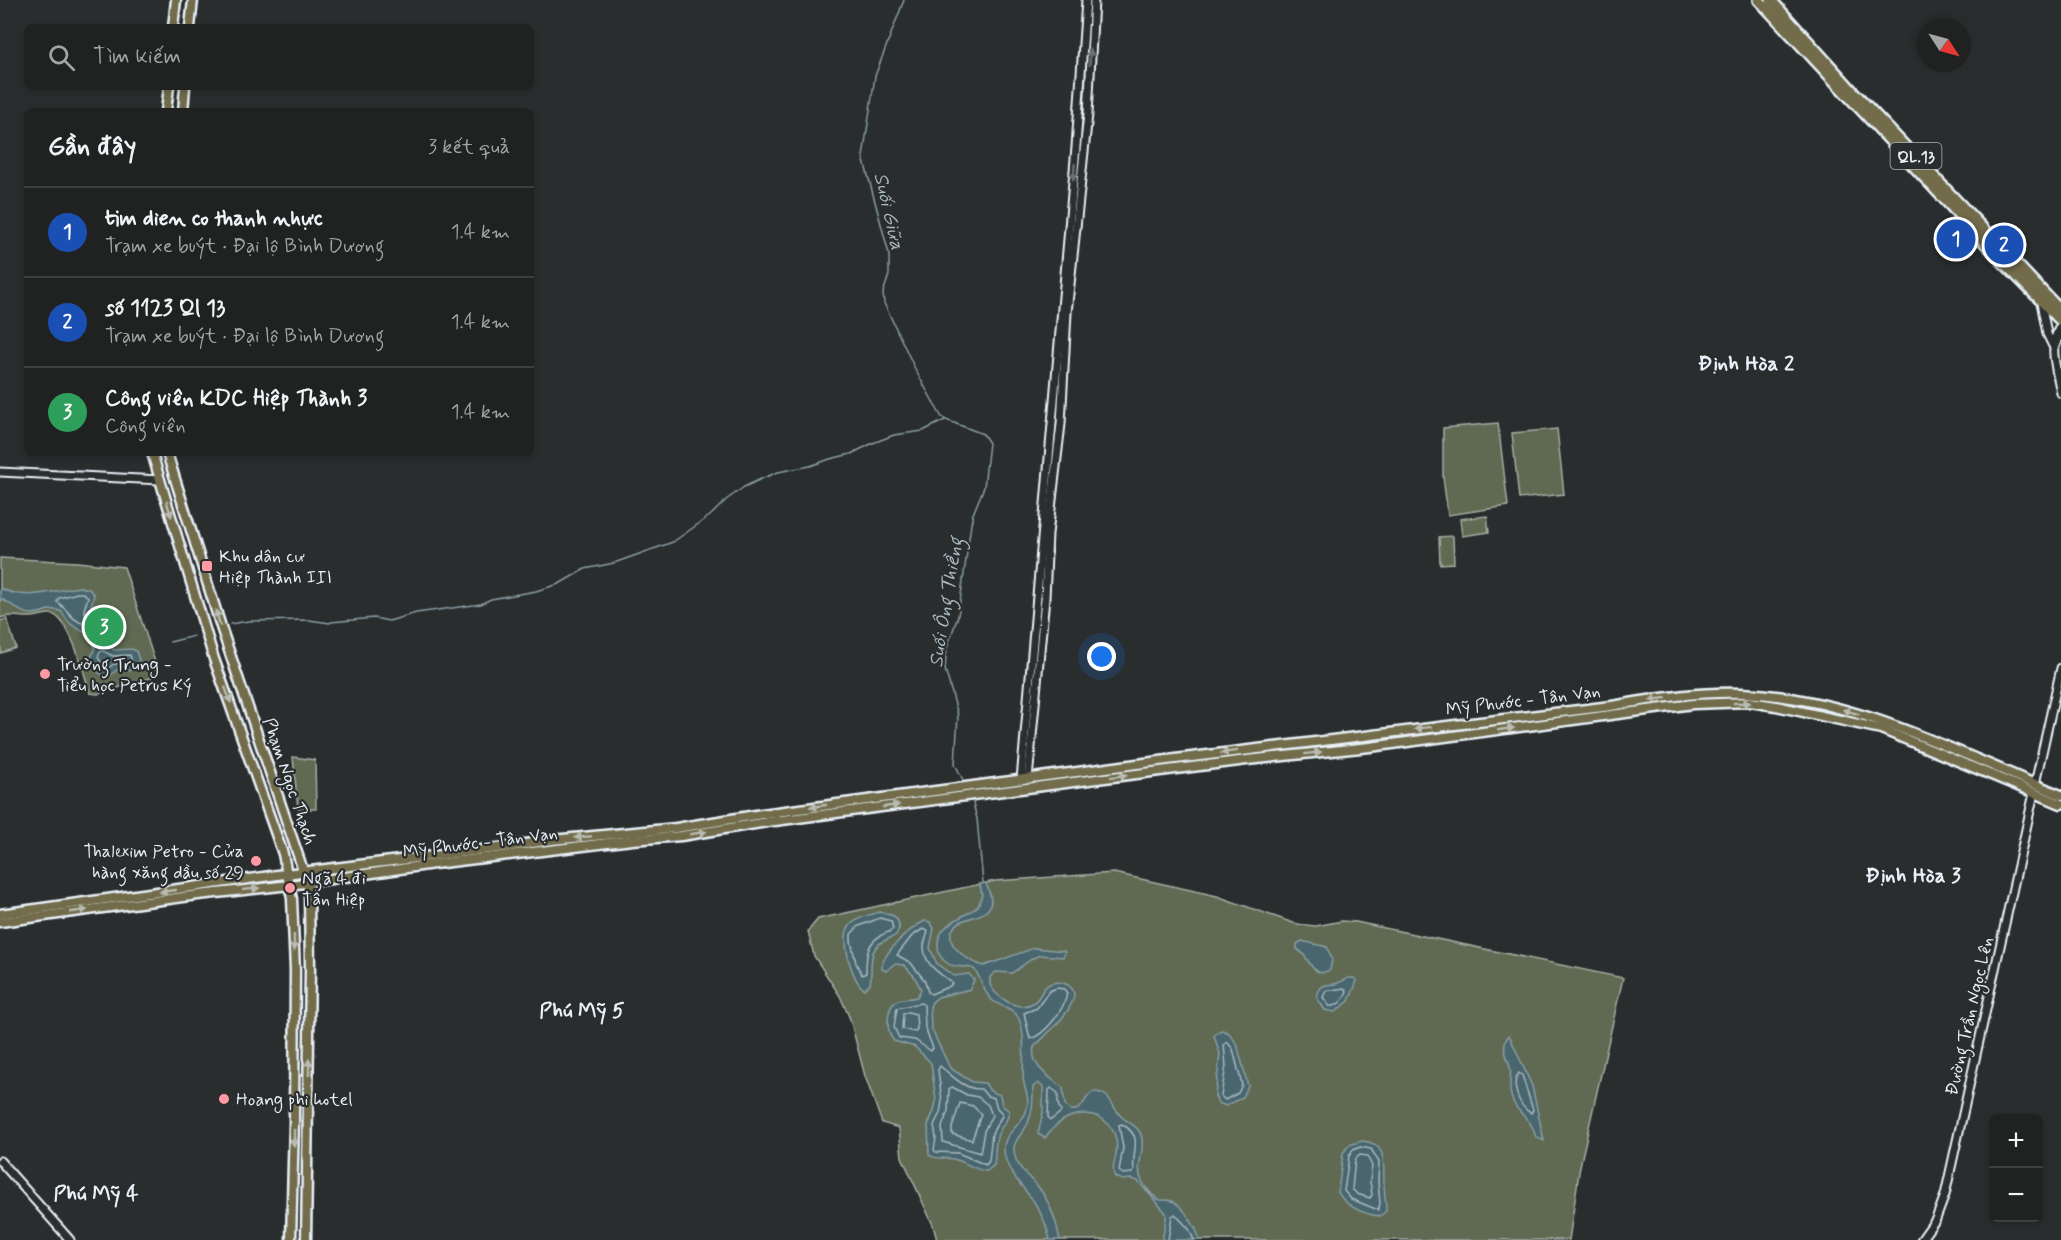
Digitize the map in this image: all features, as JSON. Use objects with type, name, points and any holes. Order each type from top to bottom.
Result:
[{"type":"highway","name":"QL.13","points":[[1759,0],[2061,323]]},
{"type":"highway","name":"QL.13","points":[[1771,0],[1850,88],[2061,311]]},
{"type":"main road","points":[[173,24],[176,0]]},
{"type":"main road","points":[[190,24],[194,0]]},
{"type":"main road","points":[[166,108],[169,90]]},
{"type":"main road","points":[[183,108],[185,90]]},
{"type":"main road","name":"Phạm Ngọc Thạch","points":[[153,456],[214,659],[290,885],[295,970],[291,1240]]},
{"type":"main road","name":"Phạm Ngọc Thạch","points":[[168,456],[222,630],[307,882],[310,969],[306,1240]]},
{"type":"main road","name":"Mỹ Phước - Tân Vạn","points":[[0,914],[552,840],[676,828],[762,814],[1249,749],[1662,698],[1743,693],[1788,697],[1822,704],[1914,732],[2034,788],[2061,804]]},
{"type":"main road","name":"Mỹ Phước - Tân Vạn","points":[[0,922],[434,864],[681,836],[767,822],[978,794],[1204,765],[1370,747],[1693,704],[1750,702],[1816,713],[1881,729],[2034,788],[2061,795]]},
{"type":"main road","points":[[295,970],[310,969]]},
{"type":"main road","points":[[293,1166],[308,1168]]},
{"type":"street","points":[[1025,780],[1049,503],[1086,0]]},
{"type":"street","points":[[1049,503],[1060,424],[1067,314],[1088,114],[1094,0]]},
{"type":"street","points":[[2041,301],[2047,334],[2057,349]]},
{"type":"street","points":[[2061,323],[2054,339],[2061,393]]},
{"type":"street","points":[[2057,349],[2061,334]]},
{"type":"street","points":[[0,472],[160,480]]},
{"type":"street","name":"Đường Trần Ngọc Lên","points":[[1921,1240],[1936,1219],[1945,1195],[2061,668]]},
{"type":"street","points":[[0,1161],[70,1240]]},
{"type":"green space","points":[[1498,423],[1508,506],[1448,515],[1443,477],[1443,428]]},
{"type":"green space","points":[[1557,429],[1564,494],[1519,499],[1512,433]]},
{"type":"green space","points":[[1487,516],[1489,532],[1462,536],[1460,519]]},
{"type":"green space","points":[[1453,536],[1454,563],[1440,564],[1439,537]]},
{"type":"green space","points":[[0,558],[124,567],[157,668],[157,676],[98,694],[90,693],[76,649],[58,618],[48,614],[0,618]]},
{"type":"green space","points":[[7,619],[16,648],[1,653],[0,621]]},
{"type":"green space","points":[[293,757],[315,760],[316,809],[298,809]]},
{"type":"green space","points":[[1114,873],[1217,896],[1296,924],[1316,926],[1342,921],[1356,922],[1623,978],[1580,1166],[1569,1240],[937,1240],[933,1225],[902,1157],[899,1128],[882,1123],[865,1076],[850,1019],[840,996],[814,956],[808,931],[818,919],[995,881]]},
{"type":"water","points":[[80,587],[89,589],[94,595],[90,610],[104,644],[114,650],[132,649],[136,651],[139,660],[136,667],[130,670],[118,669],[111,675],[103,676],[91,658],[95,648],[88,635],[71,624],[62,612],[54,610],[36,614],[27,613],[0,599],[0,588],[30,595]]},
{"type":"water","points":[[986,883],[991,897],[990,906],[983,913],[962,921],[954,927],[951,940],[954,946],[965,957],[984,966],[1034,948],[1064,951],[1063,957],[1040,955],[1012,973],[996,972],[990,977],[990,985],[1003,999],[1021,1006],[1033,1003],[1052,983],[1064,983],[1073,990],[1074,998],[1070,1007],[1034,1047],[1038,1066],[1063,1088],[1065,1105],[1070,1110],[1078,1109],[1090,1094],[1099,1092],[1107,1097],[1122,1117],[1138,1129],[1142,1140],[1139,1171],[1143,1183],[1156,1197],[1172,1201],[1183,1209],[1200,1240],[1162,1240],[1166,1213],[1138,1181],[1115,1177],[1113,1168],[1116,1138],[1104,1120],[1083,1114],[1071,1116],[1052,1129],[1045,1138],[1038,1134],[1043,1112],[1043,1087],[1038,1083],[1033,1087],[1030,1119],[1015,1143],[1014,1151],[1018,1164],[1042,1192],[1051,1209],[1060,1240],[1050,1240],[1046,1225],[1034,1202],[1011,1172],[1005,1159],[1004,1145],[1008,1135],[1026,1112],[1028,1099],[1023,1077],[1024,1046],[1021,1023],[1013,1011],[995,1002],[989,996],[974,969],[950,965],[940,956],[938,947],[939,939],[946,927],[978,906],[982,895],[980,884]]},
{"type":"water","points":[[879,912],[894,916],[899,927],[896,935],[882,942],[874,950],[870,984],[864,989],[855,978],[849,960],[847,933],[855,921]]},
{"type":"water","points":[[925,921],[930,922],[934,928],[930,948],[937,964],[954,976],[969,974],[974,980],[970,989],[938,997],[932,1002],[930,1007],[931,1028],[950,1068],[972,1082],[985,1083],[990,1091],[1000,1095],[1002,1105],[1009,1111],[1008,1118],[997,1138],[994,1165],[987,1171],[950,1158],[929,1155],[928,1125],[936,1101],[931,1063],[915,1047],[894,1041],[889,1032],[889,1013],[894,1003],[900,999],[917,997],[921,989],[914,976],[904,965],[894,964],[886,971],[882,969],[883,963],[898,941]]},
{"type":"water","points":[[1302,941],[1327,947],[1332,960],[1330,970],[1322,973],[1314,969],[1297,949],[1297,944]]},
{"type":"water","points":[[1349,978],[1357,981],[1349,1001],[1335,1012],[1325,1010],[1317,998],[1321,988]]},
{"type":"water","points":[[1222,1030],[1229,1033],[1237,1044],[1248,1086],[1243,1097],[1226,1106],[1218,1103],[1215,1096],[1220,1054],[1214,1036]]},
{"type":"water","points":[[1509,1035],[1532,1086],[1544,1141],[1536,1137],[1531,1125],[1512,1100],[1511,1074],[1505,1047]]},
{"type":"water","points":[[1362,1141],[1376,1146],[1382,1155],[1386,1211],[1380,1216],[1356,1209],[1345,1202],[1338,1192],[1343,1153],[1349,1145]]},
{"type":"waterway","name":"Suối Giữa","points":[[904,0],[875,76],[863,157],[889,254],[889,275],[883,293],[884,303],[916,371],[941,416],[983,434],[989,443],[984,487],[973,514],[958,616],[947,648],[945,669],[958,715],[955,764],[965,784]]},
{"type":"waterway","points":[[230,624],[249,621],[309,620],[330,623],[374,618],[389,621],[416,613],[481,604],[491,599],[536,591],[559,584],[585,569],[614,563],[673,542],[711,515],[744,487],[761,479],[778,472],[810,466],[851,454],[894,435],[923,431],[945,420]]},
{"type":"waterway","points":[[170,642],[194,636]]},
{"type":"waterway","name":"Suối Ông Thiềng","points":[[972,799],[977,819],[983,883]]},
{"type":"place","name":"tim dien co thanh nhực","points":[[1956,239]]},
{"type":"place","name":"số 1123 Ql 13","points":[[2004,245]]},
{"type":"place","name":"Khu dân cư Hiệp Thành III","points":[[207,566]]},
{"type":"place","name":"Công viên KDC Hiệp Thành 3","points":[[104,627]]},
{"type":"place","name":"Trường Trung - Tiểu học Petrus Ký","points":[[45,674]]},
{"type":"place","name":"Thalexim Petro - Cửa hàng xăng dầu số 29","points":[[256,861]]},
{"type":"place","name":"Ngã 4 đi Tân Hiệp","points":[[290,888]]},
{"type":"place","name":"Hoang phi hotel","points":[[224,1099]]},
{"type":"district","name":"Định Hòa 2","points":[[1746,363]]},
{"type":"district","name":"Định Hòa 3","points":[[1913,875]]},
{"type":"district","name":"Phú Mỹ 5","points":[[582,1010]]},
{"type":"district","name":"Phú Mỹ 4","points":[[96,1193]]}]
